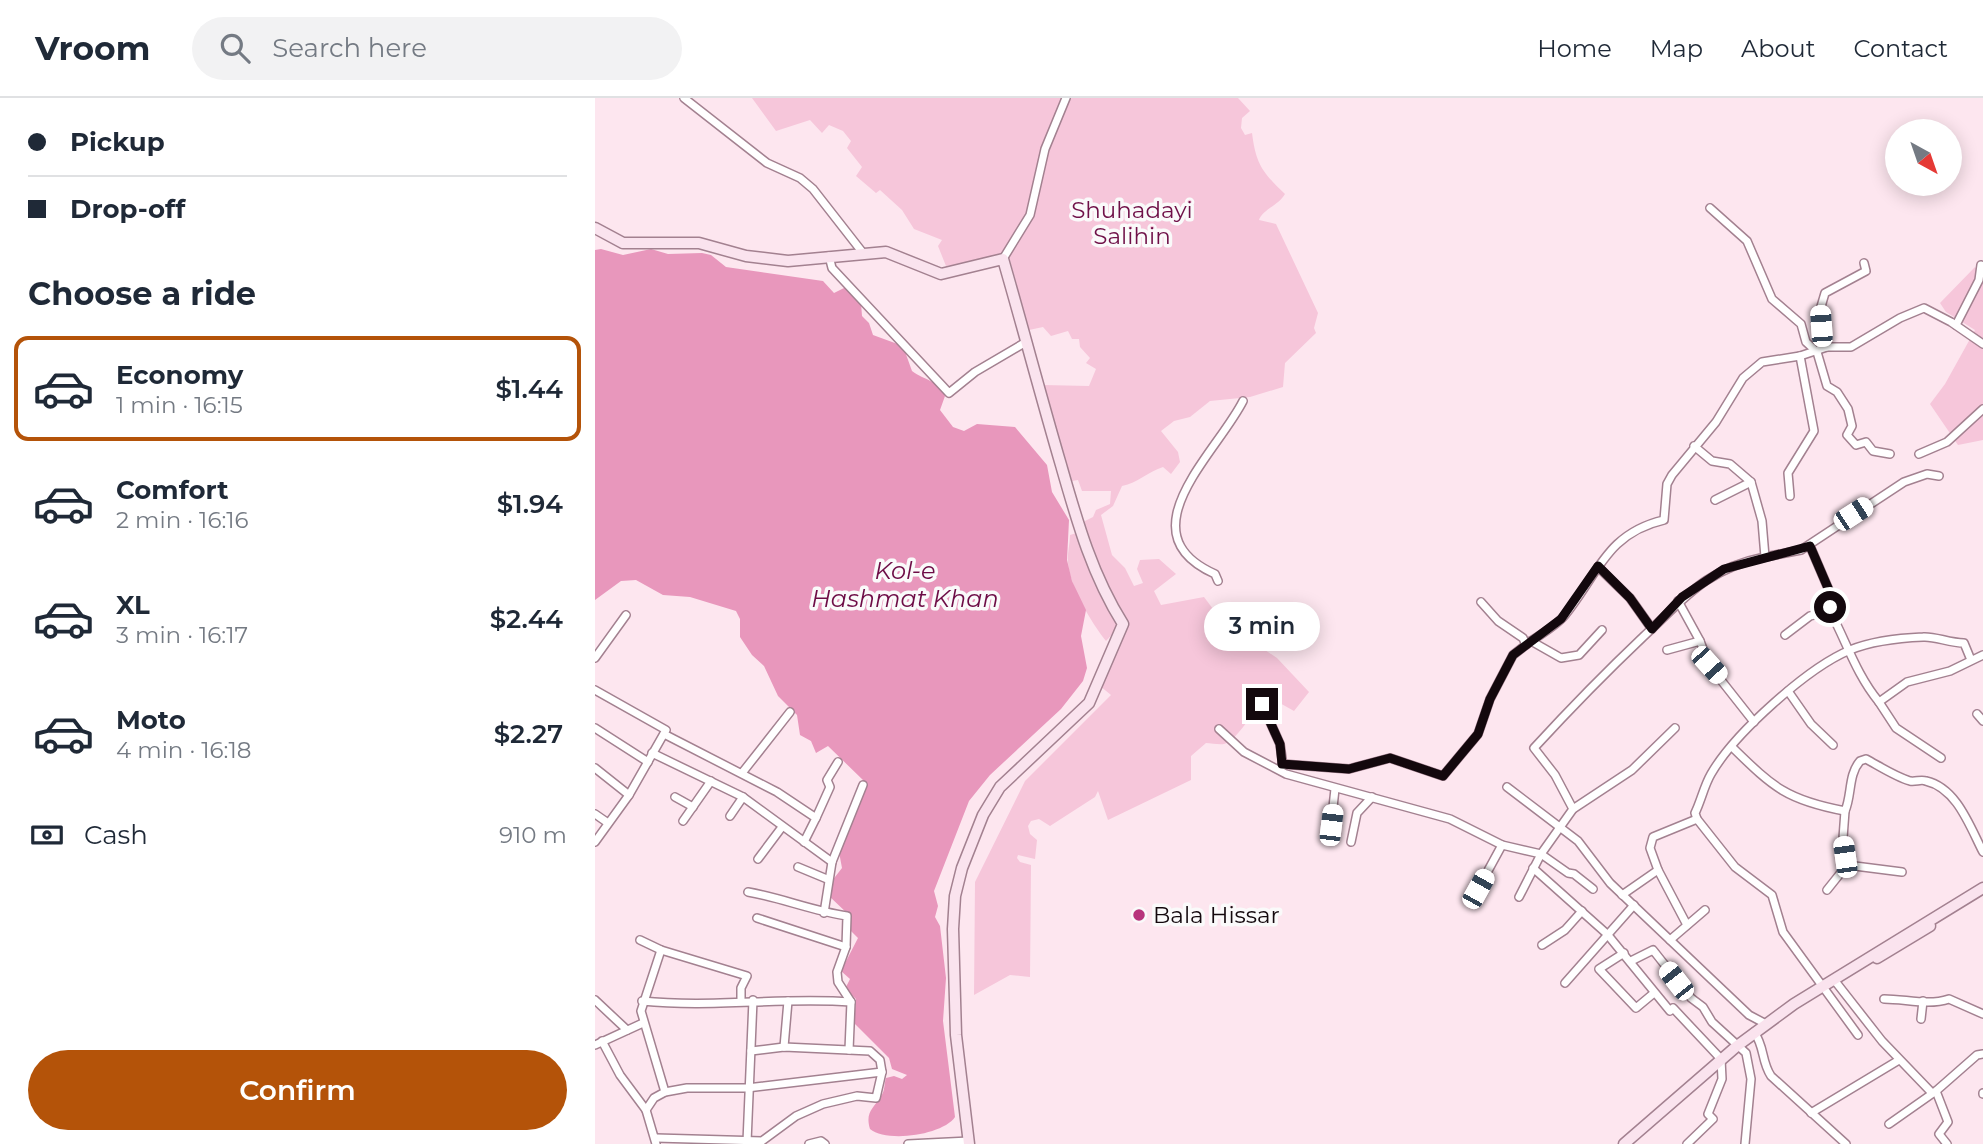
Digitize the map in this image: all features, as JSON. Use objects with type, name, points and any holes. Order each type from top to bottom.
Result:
[{"type":"street","points":[[684,98],[767,163],[800,178],[813,189],[863,253]]},
{"type":"street","points":[[595,228],[623,243],[699,243],[745,256],[787,261],[886,252],[941,274],[1003,259],[1030,215],[1045,149],[1066,98]]},
{"type":"street","points":[[1710,208],[1747,242],[1772,299],[1801,324],[1806,342],[1817,352],[1827,386],[1837,392],[1848,409],[1853,426],[1847,435],[1856,445],[1866,442],[1873,451],[1890,454]]},
{"type":"street","points":[[828,256],[832,268],[949,393],[975,372],[1026,342]]},
{"type":"street","points":[[908,1144],[969,1143],[956,1035],[953,929],[955,895],[983,815],[1000,787],[1089,703],[1123,624],[1102,591],[1089,557],[1044,416],[1003,259]]},
{"type":"street","points":[[1827,347],[1820,310],[1825,293],[1866,271],[1864,263]]},
{"type":"street","points":[[1956,325],[1979,280],[1981,265]]},
{"type":"street","points":[[1282,764],[1349,769],[1390,758],[1443,776],[1478,734],[1504,670],[1513,655],[1566,613],[1616,542],[1638,528],[1664,520],[1667,484],[1694,446],[1716,422],[1747,374],[1762,362],[1800,356],[1827,347],[1851,346],[1900,318],[1924,308],[1956,325],[1983,344]]},
{"type":"street","points":[[1790,496],[1788,473],[1814,431],[1800,356]]},
{"type":"street","points":[[1218,581],[1215,573],[1198,566],[1184,551],[1174,526],[1175,516],[1188,482],[1243,401]]},
{"type":"street","points":[[1919,454],[1947,442],[1983,409]]},
{"type":"street","points":[[1694,446],[1712,461],[1730,464],[1751,482],[1762,522],[1765,557]]},
{"type":"street","points":[[1573,809],[1555,775],[1534,748],[1593,684],[1678,601],[1724,569],[1810,546],[1904,482],[1927,474],[1939,476]]},
{"type":"street","points":[[1715,500],[1751,482]]},
{"type":"street","points":[[1810,546],[1834,602],[1830,611],[1860,679],[1896,728],[1941,758]]},
{"type":"street","points":[[1598,566],[1630,598],[1652,629]]},
{"type":"street","points":[[1678,601],[1700,641],[1709,665],[1754,722]]},
{"type":"street","points":[[1481,602],[1498,621],[1528,643],[1561,658],[1579,655],[1602,630]]},
{"type":"street","points":[[1785,635],[1810,617],[1830,611]]},
{"type":"street","points":[[595,658],[626,615]]},
{"type":"street","points":[[1858,1035],[1783,933],[1772,895],[1735,867],[1697,820],[1695,813],[1711,773],[1754,722],[1788,691],[1848,651],[1927,636],[1944,643],[1964,643],[1971,660]]},
{"type":"street","points":[[1667,650],[1700,641]]},
{"type":"street","points":[[1879,702],[1907,682],[1950,671],[1983,655]]},
{"type":"street","points":[[595,690],[666,730],[629,795],[595,842]]},
{"type":"street","points":[[1788,691],[1811,723],[1833,745]]},
{"type":"street","points":[[1262,704],[1280,744],[1284,773]]},
{"type":"street","points":[[743,774],[790,712]]},
{"type":"street","points":[[1977,713],[1983,721]]},
{"type":"street","points":[[595,728],[647,762]]},
{"type":"street","points":[[1519,897],[1541,854],[1573,809],[1632,770],[1675,728]]},
{"type":"street","points":[[1219,729],[1244,752],[1284,773],[1450,819],[1502,845],[1541,854],[1593,889]]},
{"type":"street","points":[[664,734],[743,774],[816,818]]},
{"type":"street","points":[[1733,748],[1780,792],[1798,800],[1845,811]]},
{"type":"street","points":[[652,754],[743,797],[832,862]]},
{"type":"street","points":[[1827,890],[1846,864],[1843,838],[1845,811],[1851,797],[1856,766],[1866,759],[1912,782],[1924,780],[1939,786],[1966,816],[1983,852]]},
{"type":"street","points":[[804,842],[831,785],[827,780],[838,762]]},
{"type":"street","points":[[595,768],[629,795]]},
{"type":"street","points":[[683,821],[711,781]]},
{"type":"street","points":[[824,913],[827,879],[832,862],[863,785]]},
{"type":"street","points":[[1507,787],[1578,841],[1599,872],[1622,895],[1749,1015],[1766,1024]]},
{"type":"street","points":[[1331,825],[1335,789]]},
{"type":"street","points":[[675,797],[693,807]]},
{"type":"street","points":[[730,816],[743,797]]},
{"type":"street","points":[[1351,842],[1357,813],[1372,797]]},
{"type":"street","points":[[595,814],[608,823]]},
{"type":"street","points":[[1687,925],[1658,870],[1650,841],[1669,828],[1697,820]]},
{"type":"street","points":[[758,859],[782,827]]},
{"type":"street","points":[[1478,889],[1502,845]]},
{"type":"street","points":[[1846,864],[1902,872]]},
{"type":"street","points":[[798,867],[827,879]]},
{"type":"street","points":[[1533,868],[1607,934],[1670,1011],[1674,1008],[1721,1059],[1719,1090],[1708,1114],[1713,1119],[1687,1144]]},
{"type":"street","points":[[1622,895],[1658,870]]},
{"type":"street","points":[[1624,1144],[1754,1032],[1824,986],[1864,964],[1910,931],[1983,888]]},
{"type":"street","points":[[748,892],[824,913],[847,916],[846,947],[837,972],[838,982],[851,1002],[849,1050]]},
{"type":"street","points":[[1864,964],[1890,954],[1983,895]]},
{"type":"street","points":[[1565,984],[1634,905]]},
{"type":"street","points":[[1670,940],[1705,910]]},
{"type":"street","points":[[1542,945],[1565,930],[1581,911]]},
{"type":"street","points":[[757,918],[846,947]]},
{"type":"street","points":[[640,940],[661,950],[747,976],[741,988],[741,1000]]},
{"type":"street","points":[[661,950],[642,1002],[643,1023],[665,1092]]},
{"type":"street","points":[[1631,961],[1653,950],[1691,998],[1698,1001],[1712,1022],[1746,1053],[1751,1079],[1743,1143]]},
{"type":"street","points":[[1624,953],[1599,969],[1636,1007],[1654,993]]},
{"type":"street","points":[[1835,981],[1899,1060],[1934,1092],[1948,1122],[1939,1134],[1947,1144]]},
{"type":"street","points":[[1884,999],[1934,1004],[1949,999],[1983,1014]]},
{"type":"street","points":[[595,1000],[627,1030]]},
{"type":"street","points":[[642,1002],[710,1006],[741,1000],[851,1002]]},
{"type":"street","points":[[747,1142],[747,1088],[753,1000]]},
{"type":"street","points":[[784,1047],[788,1001]]},
{"type":"street","points":[[1921,1019],[1923,1002]]},
{"type":"street","points":[[643,1023],[599,1043],[646,1110],[656,1141],[763,1142],[796,1116],[823,1104],[857,1096],[876,1098],[882,1072],[874,1054],[784,1047],[751,1051]]},
{"type":"street","points":[[1754,1032],[1763,1044],[1764,1066],[1771,1076],[1846,1144]]},
{"type":"street","points":[[1889,1124],[1934,1092],[1970,1060],[1983,1054]]},
{"type":"street","points":[[1811,1113],[1899,1060]]},
{"type":"street","points":[[646,1110],[654,1098],[665,1092],[708,1087],[747,1088],[882,1072]]},
{"type":"street","points":[[809,1144],[821,1141],[825,1144]]},
{"type":"green space","name":"Shuhadayi Salihin","points":[[752,98],[1238,98],[1250,111],[1242,118],[1241,128],[1245,135],[1252,133],[1261,167],[1285,194],[1263,213],[1259,220],[1276,224],[1318,313],[1314,328],[1316,333],[1285,363],[1283,387],[1250,397],[1210,401],[1190,417],[1174,421],[1161,431],[1178,452],[1180,462],[1171,474],[1163,467],[1122,486],[1113,506],[1101,515],[1112,555],[1125,568],[1134,586],[1143,583],[1137,569],[1140,560],[1159,559],[1176,574],[1154,591],[1161,605],[1204,597],[1222,621],[1277,658],[1309,692],[1294,711],[1278,702],[1270,709],[1260,708],[1229,742],[1206,743],[1191,756],[1191,780],[1108,820],[1098,791],[1095,797],[1050,826],[1039,819],[1031,821],[1028,826],[1030,834],[1037,840],[1035,859],[1018,855],[1017,858],[1020,862],[1031,865],[1030,977],[1010,975],[974,995],[975,882],[1025,781],[1111,695],[1100,686],[1117,629],[1106,641],[1077,593],[1068,560],[1070,535],[1083,531],[1085,521],[1093,517],[1096,510],[1110,504],[1111,491],[1082,491],[1078,480],[1072,481],[1052,424],[1043,385],[1089,386],[1096,369],[1086,363],[1090,358],[1080,347],[1079,339],[1072,339],[1068,331],[1051,336],[1043,327],[1029,330],[1009,257],[946,266],[938,246],[942,240],[914,229],[902,210],[880,190],[876,193],[856,176],[862,167],[847,148],[851,141],[843,131],[829,125],[822,133],[810,120],[776,131]]},
{"type":"green space","points":[[1975,267],[1983,279],[1983,440],[1958,445],[1930,404],[1945,384],[1975,330],[1946,312],[1940,303]]},
{"type":"water","name":"Kol-e Hashmat Khan","points":[[651,249],[668,254],[702,253],[711,255],[726,267],[823,281],[834,293],[846,287],[861,303],[862,316],[869,323],[873,335],[903,346],[912,371],[942,390],[945,396],[940,410],[953,427],[964,431],[977,424],[1015,427],[1047,465],[1052,492],[1069,520],[1067,560],[1072,581],[1086,610],[1081,636],[1087,668],[1083,681],[1061,709],[990,775],[969,801],[934,891],[938,906],[935,917],[940,926],[946,978],[943,1021],[955,1117],[939,1128],[901,1136],[889,1136],[870,1129],[869,1115],[882,1094],[886,1078],[894,1076],[902,1079],[907,1075],[892,1069],[889,1058],[854,1023],[856,999],[845,989],[850,979],[841,971],[858,938],[849,929],[849,915],[828,895],[828,886],[842,868],[839,852],[864,781],[828,746],[816,753],[811,741],[800,735],[797,715],[778,696],[764,666],[752,655],[740,637],[740,619],[736,611],[690,597],[663,595],[636,580],[621,581],[595,600],[595,250],[623,255]]},
{"type":"place","name":"Bala Hissar","points":[[1139,915]]},
{"type":"route","points":[[1262,704],[1280,744],[1282,764],[1349,769],[1390,758],[1443,776],[1453,768],[1478,734],[1490,699],[1513,655],[1548,626],[1561,619],[1598,566],[1630,598],[1652,629],[1682,597],[1724,569],[1749,560],[1810,546],[1834,602],[1830,607]]}]
